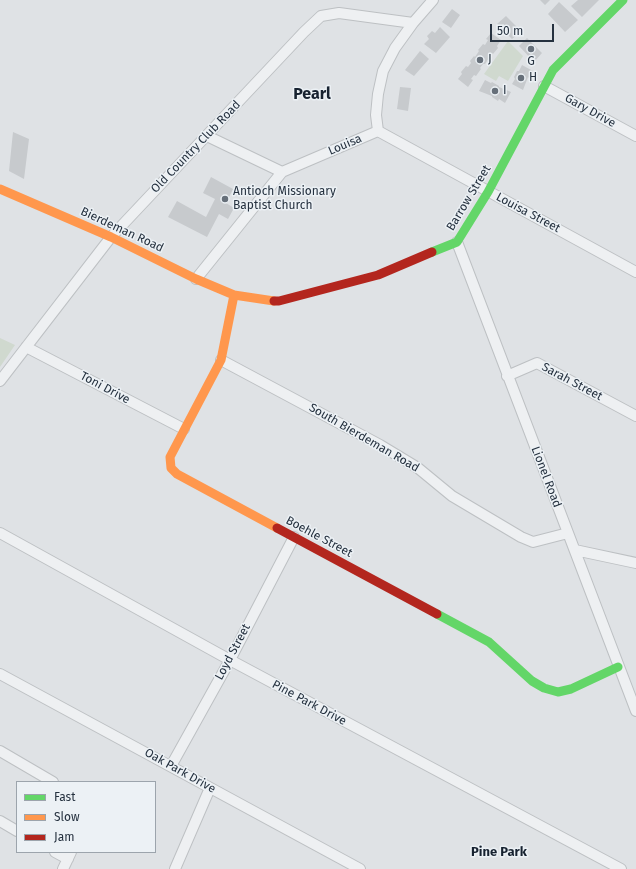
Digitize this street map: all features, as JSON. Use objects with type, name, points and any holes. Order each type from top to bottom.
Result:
[{"type":"street","points":[[378,131],[376,115],[378,94],[383,71],[395,48],[413,23],[434,0]]},
{"type":"street","name":"Barrow Street","points":[[234,295],[279,302],[378,275],[457,242],[488,192],[553,70],[623,0]]},
{"type":"street","name":"Old Country Club Road","points":[[0,381],[110,237],[304,32],[321,16],[339,13],[413,23]]},
{"type":"street","name":"Gary Drive","points":[[544,86],[636,136]]},
{"type":"street","name":"Louisa","points":[[282,172],[378,131]]},
{"type":"street","name":"Louisa Street","points":[[378,131],[636,272]]},
{"type":"street","points":[[196,279],[282,172],[207,136]]},
{"type":"street","name":"Bierdeman Road","points":[[0,189],[110,237],[196,279],[234,295]]},
{"type":"street","name":"Lionel Road","points":[[457,242],[636,711]]},
{"type":"street","name":"Boehle Street","points":[[234,295],[221,360],[170,458],[171,468],[177,474],[488,642],[532,681],[544,688],[558,692],[571,689],[618,667]]},
{"type":"street","name":"Toni Drive","points":[[26,347],[184,429]]},
{"type":"street","name":"South Bierdeman Road","points":[[221,360],[380,445],[418,468],[452,496],[520,537],[533,542],[568,533]]},
{"type":"street","name":"Sarah Street","points":[[507,376],[537,363],[636,416]]},
{"type":"street","name":"Pine Park Drive","points":[[0,533],[230,660],[621,869]]},
{"type":"street","name":"Loyd Street","points":[[171,766],[230,660],[294,537]]},
{"type":"street","points":[[575,550],[636,563]]},
{"type":"street","name":"Oak Park Drive","points":[[0,674],[360,869]]},
{"type":"street","points":[[0,751],[51,781]]},
{"type":"street","points":[[175,869],[210,788]]},
{"type":"street","points":[[0,821],[16,830]]},
{"type":"street","points":[[58,853],[69,856],[63,869]]},
{"type":"shaded area","points":[[508,41],[523,56],[508,81],[499,76],[496,81],[484,74]]},
{"type":"shaded area","points":[[0,338],[15,345],[0,367]]},
{"type":"building","points":[[540,0],[550,0],[545,5]]},
{"type":"building","points":[[578,0],[599,0],[582,17],[571,6]]},
{"type":"building","points":[[559,2],[578,20],[565,32],[548,14]]},
{"type":"building","points":[[452,9],[460,15],[451,28],[442,22]]},
{"type":"building","points":[[506,16],[521,31],[512,39],[497,24]]},
{"type":"building","points":[[440,27],[450,37],[436,53],[424,44],[429,39],[427,36],[432,31],[435,33]]},
{"type":"building","name":"J","points":[[491,33],[501,40],[497,46],[498,48],[493,54],[492,53],[485,64],[483,64],[476,76],[474,75],[471,79],[473,80],[468,87],[458,79],[462,74],[461,72],[471,63],[470,61],[474,56],[475,57],[479,51],[478,50],[483,44],[485,45],[488,40],[486,39]]},
{"type":"building","name":"G","points":[[527,38],[542,53],[534,62],[519,46]]},
{"type":"building","points":[[420,51],[429,59],[414,76],[405,70]]},
{"type":"building","name":"H","points":[[522,65],[533,71],[529,78],[528,77],[523,90],[512,84],[517,71],[519,71]]},
{"type":"building","name":"I","points":[[485,80],[511,92],[505,103],[479,91]]},
{"type":"building","points":[[400,87],[411,88],[408,111],[397,109]]},
{"type":"building","points":[[13,132],[29,139],[24,179],[9,171]]},
{"type":"building","name":"Antioch Missionary Baptist Church","points":[[211,177],[233,189],[226,203],[234,208],[228,219],[219,214],[207,237],[168,217],[177,201],[206,217],[215,199],[203,193]]},
{"type":"traffic: fast","points":[[432,252],[457,242],[488,192],[553,70],[623,0]]},
{"type":"traffic: fast","points":[[437,614],[489,642],[532,681],[544,688],[558,692],[571,689],[618,667]]},
{"type":"traffic: slow","points":[[0,189],[111,237],[196,279],[234,295],[274,301]]},
{"type":"traffic: slow","points":[[234,295],[221,360],[170,457],[171,468],[177,474],[277,528]]},
{"type":"traffic: jam","points":[[274,301],[279,301],[378,275],[432,252]]},
{"type":"traffic: jam","points":[[277,528],[437,614]]},
{"type":"place","name":"G","points":[[531,49]]},
{"type":"place","name":"J","points":[[480,60]]},
{"type":"place","name":"H","points":[[521,78]]},
{"type":"place","name":"I","points":[[495,91]]},
{"type":"place","name":"Antioch Missionary Baptist Church","points":[[225,199]]},
{"type":"district","name":"Pearl","points":[[312,95]]},
{"type":"district","name":"Pine Park","points":[[499,852]]}]
